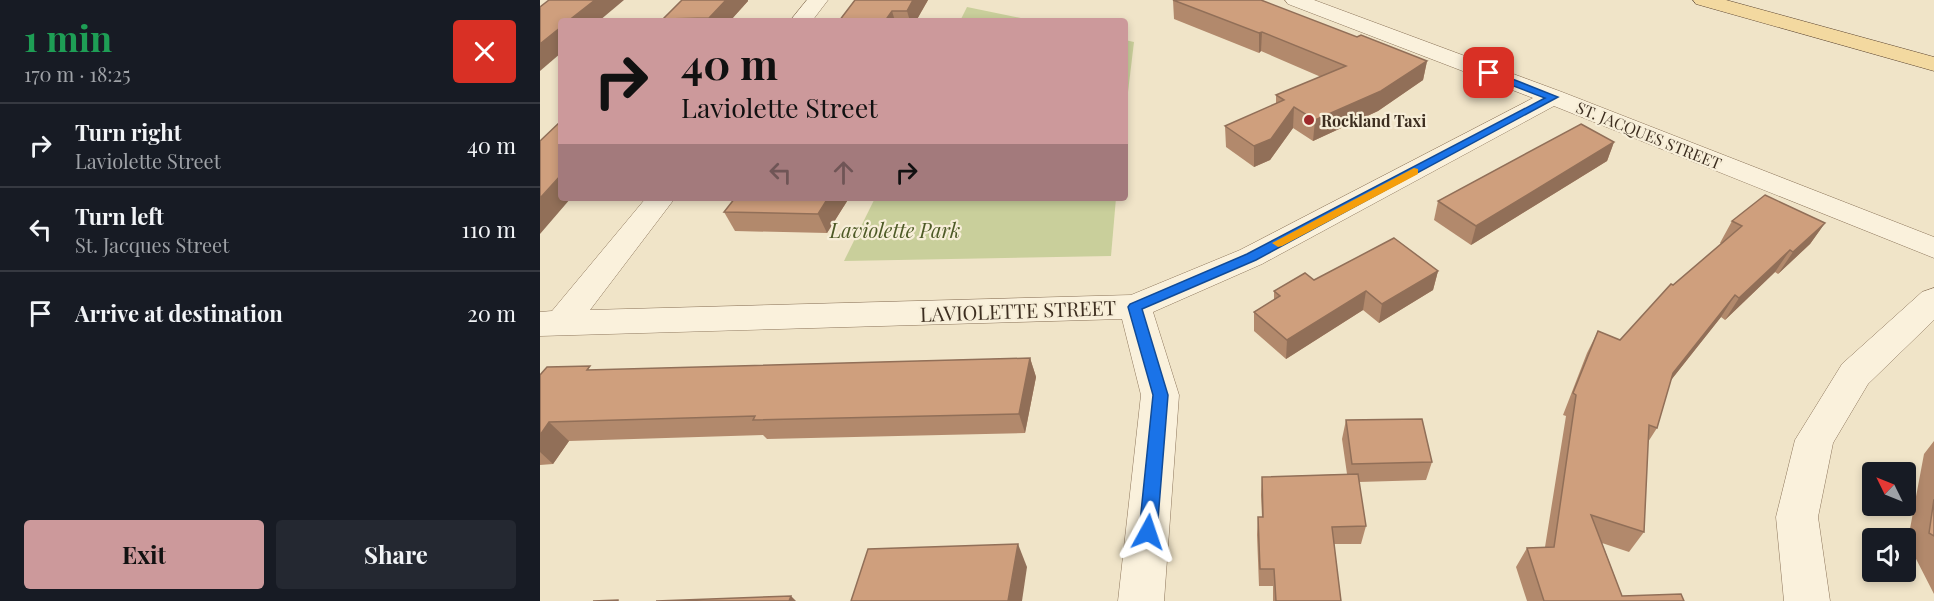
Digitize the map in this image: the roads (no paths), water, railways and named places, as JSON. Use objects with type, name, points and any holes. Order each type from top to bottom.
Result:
[{"type":"main road","points":[[1703,0],[1934,64]]},
{"type":"main road","points":[[1829,36],[1934,54]]},
{"type":"street","points":[[803,18],[818,0]]},
{"type":"street","name":"ST. JACQUES STREET","points":[[1295,0],[1553,97],[1934,248]]},
{"type":"street","name":"LAVIOLETTE STREET","points":[[551,324],[1135,307],[1251,257],[1553,97]]},
{"type":"street","points":[[551,324],[658,201]]},
{"type":"street","points":[[1807,601],[1797,517],[1814,440],[1855,374],[1934,300]]},
{"type":"street","points":[[1135,307],[1160,395],[1141,601]]},
{"type":"place","name":"Rockland Taxi","points":[[1309,120]]},
{"type":"park label","name":"Laviolette Park","points":[[895,229]]}]
